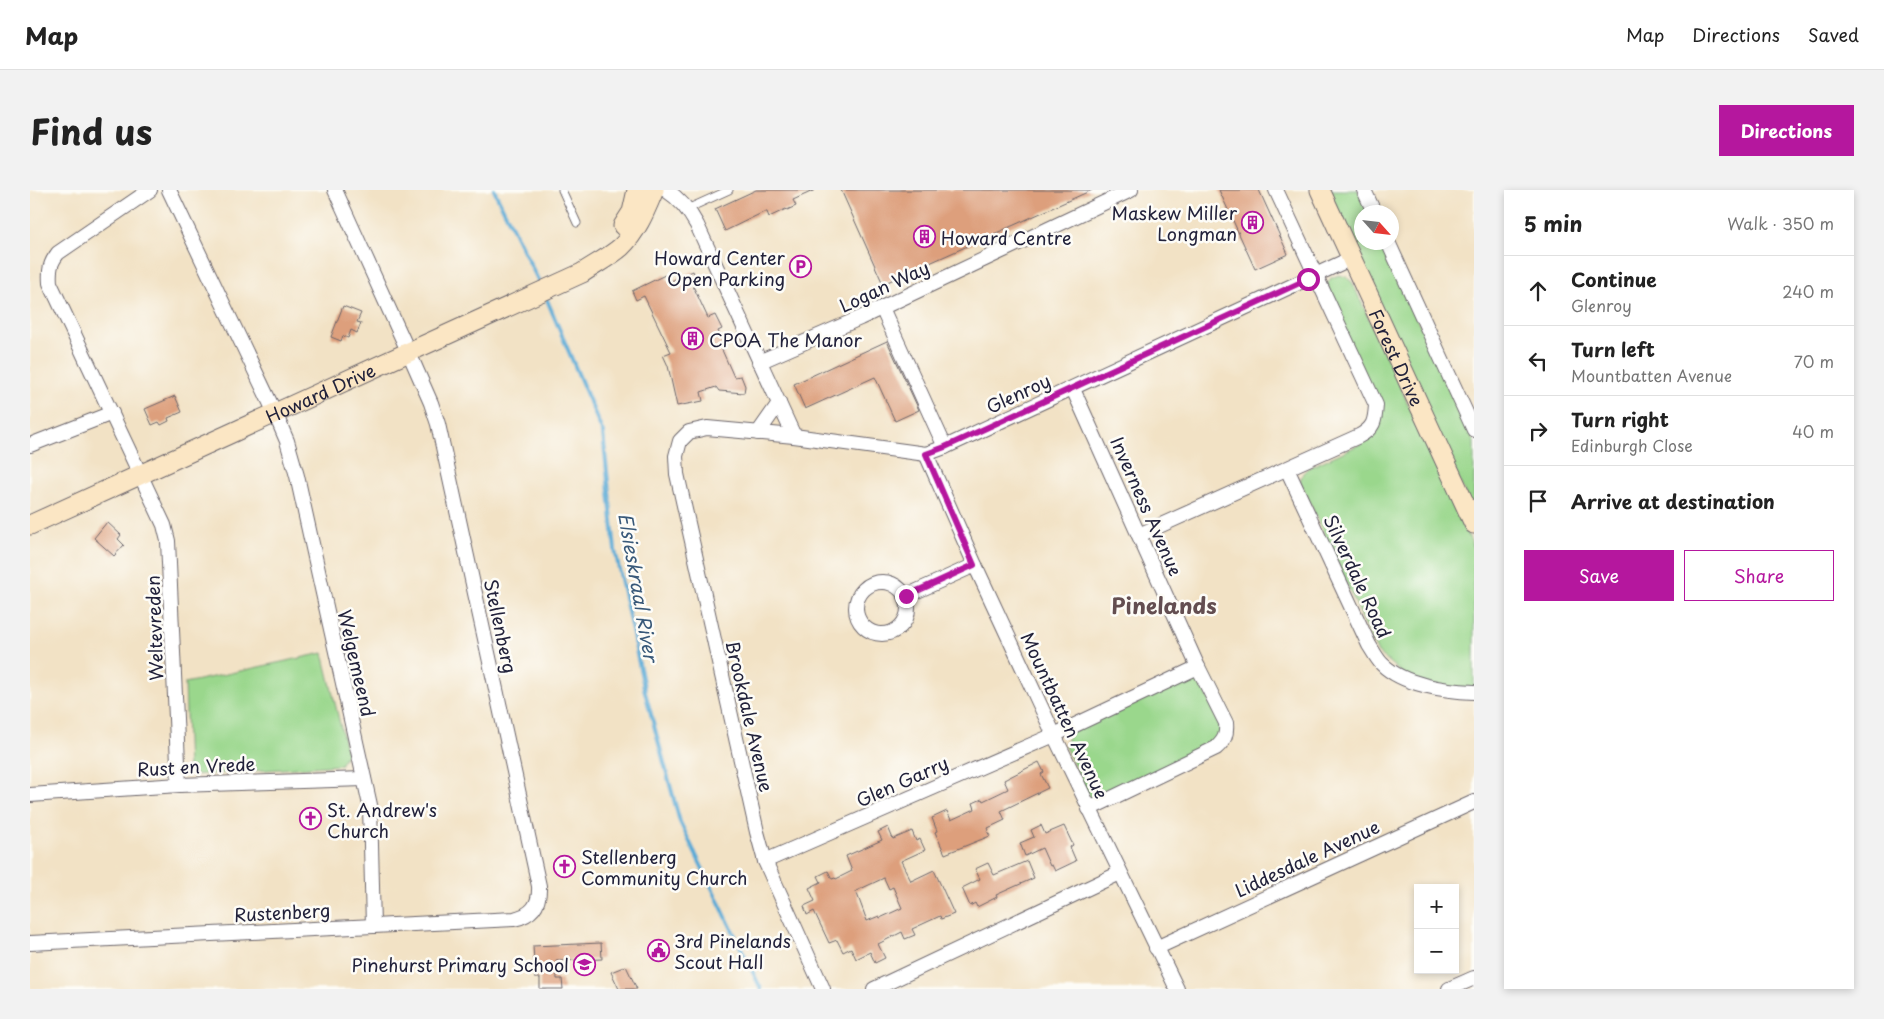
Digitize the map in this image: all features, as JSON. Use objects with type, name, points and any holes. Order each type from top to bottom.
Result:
[{"type":"street","name":"Weltevreden","points":[[150,190],[58,253],[49,271],[50,283],[164,525],[170,553],[179,785]]},
{"type":"street","name":"Welgemeend","points":[[169,190],[287,441],[302,494],[337,663],[370,805],[373,926]]},
{"type":"street","name":"Stellenberg","points":[[335,190],[409,353],[438,424],[540,886],[540,897],[534,910]]},
{"type":"street","points":[[607,256],[614,239],[632,212],[637,190]]},
{"type":"street","name":"Howard Drive","points":[[30,526],[582,273],[620,248],[629,238],[645,212],[654,190]]},
{"type":"street","points":[[666,190],[676,196],[688,210],[704,239],[794,436]]},
{"type":"street","name":"Logan Way","points":[[759,362],[882,308],[1131,190]]},
{"type":"street","points":[[1139,535],[1368,432],[1374,425],[1376,405],[1276,190]]},
{"type":"street","name":"Forest Drive","points":[[1320,190],[1474,524]]},
{"type":"street","points":[[1364,190],[1371,205]]},
{"type":"street","points":[[1392,250],[1474,430]]},
{"type":"street","name":"Glenroy","points":[[680,441],[689,432],[707,428],[794,436],[926,454],[1073,389],[1352,258]]},
{"type":"street","points":[[882,308],[945,447]]},
{"type":"street","name":"Inverness Avenue","points":[[1073,389],[1198,667],[1226,722],[1226,732],[1223,741],[1216,748],[1089,809]]},
{"type":"street","points":[[758,433],[778,403]]},
{"type":"street","points":[[30,445],[112,413]]},
{"type":"street","name":"Brookdale Avenue","points":[[680,441],[676,456],[677,474],[757,832],[765,861],[823,989]]},
{"type":"street","name":"Mountbatten Avenue","points":[[926,454],[974,565],[1089,809],[1177,989]]},
{"type":"street","name":"Silverdale Road","points":[[1287,469],[1368,645],[1382,664],[1394,673],[1429,687],[1447,691],[1474,692]]},
{"type":"street","points":[[906,596],[974,565]]},
{"type":"street","points":[[1054,735],[1198,667]]},
{"type":"street","name":"Glen Garry","points":[[765,861],[1054,735]]},
{"type":"street","name":"Rust en Vrede","points":[[30,794],[179,785],[364,779]]},
{"type":"street","name":"Liddesdale Avenue","points":[[1156,948],[1474,802]]},
{"type":"street","points":[[874,989],[1120,873]]},
{"type":"street","name":"Rustenberg","points":[[30,943],[514,919],[525,916],[534,910]]},
{"type":"street","points":[[1449,989],[1472,982]]},
{"type":"lane","points":[[562,190],[577,222]]},
{"type":"lane","points":[[688,210],[729,190]]},
{"type":"green space","points":[[1326,190],[1358,190],[1365,205],[1354,205],[1354,250],[1385,250],[1474,442],[1474,513]]},
{"type":"green space","points":[[1339,275],[1346,277],[1352,282],[1474,548],[1474,690],[1415,684],[1378,653],[1300,481],[1303,473],[1308,468],[1365,442],[1371,436],[1379,420],[1327,284],[1331,278]]},
{"type":"green space","points":[[323,653],[347,753],[340,765],[195,775],[188,770],[185,683]]},
{"type":"green space","points":[[1189,677],[1196,679],[1202,684],[1222,729],[1214,745],[1092,801],[1065,747],[1071,732]]},
{"type":"building","points":[[756,190],[815,190],[793,200],[796,206],[769,217],[767,212],[764,212],[725,231],[715,209]]},
{"type":"building","name":"Howard Centre","points":[[841,190],[1092,190],[883,284]]},
{"type":"building","name":"Maskew Miller Longman","points":[[1219,190],[1259,190],[1288,254],[1255,269]]},
{"type":"building","name":"CPOA The Manor","points":[[693,271],[699,284],[693,286],[708,318],[715,315],[722,329],[718,331],[725,348],[722,350],[734,377],[741,376],[745,386],[744,393],[719,391],[716,387],[701,392],[703,401],[677,406],[668,366],[663,355],[671,352],[644,296],[636,300],[632,291],[665,275],[669,282]]},
{"type":"building","points":[[343,306],[361,313],[357,322],[361,323],[357,333],[351,330],[348,338],[343,336],[341,341],[331,337]]},
{"type":"building","points":[[887,341],[919,410],[895,421],[875,377],[805,409],[794,384]]},
{"type":"building","points":[[175,396],[182,412],[168,418],[169,421],[161,425],[159,422],[152,425],[145,409]]},
{"type":"building","points":[[107,522],[121,535],[118,539],[124,545],[114,556],[94,538]]},
{"type":"building","points":[[1039,762],[1044,772],[1041,774],[1048,788],[1001,811],[1005,820],[988,828],[989,830],[987,831],[990,836],[945,854],[935,832],[937,831],[932,818],[947,811],[951,820],[975,809],[973,803],[982,799],[983,801],[1008,789],[1004,780]]},
{"type":"building","points":[[1041,825],[1045,834],[1064,826],[1073,845],[1070,847],[1076,861],[1055,871],[1052,865],[1050,866],[1042,848],[1025,856],[1020,843],[1034,837],[1031,830]]},
{"type":"building","points":[[888,827],[893,839],[912,831],[916,841],[920,839],[925,850],[901,861],[911,881],[934,870],[954,914],[941,919],[940,916],[912,929],[915,935],[905,939],[902,932],[878,944],[885,958],[875,963],[870,952],[856,959],[851,948],[843,952],[837,940],[829,943],[814,911],[807,915],[804,906],[815,901],[809,888],[821,882],[818,876],[828,871],[832,879],[836,879],[852,871],[846,856],[882,840],[878,832]],"holes":[[[884,878],[889,889],[893,887],[902,908],[880,918],[879,916],[867,921],[856,891]]]},
{"type":"building","points":[[1027,861],[1034,878],[996,895],[997,897],[977,907],[975,903],[970,906],[962,888],[980,879],[975,869],[988,863],[994,875]]},
{"type":"building","points":[[601,943],[602,959],[556,961],[557,979],[562,979],[563,989],[540,989],[540,978],[535,978],[533,946]]},
{"type":"building","points":[[626,966],[637,989],[619,989],[611,972]]},
{"type":"waterway","name":"Elsieskraal River","points":[[494,190],[541,286]]},
{"type":"waterway","name":"Elsieskraal River","points":[[545,295],[603,433],[615,550],[645,692],[680,822],[761,989]]},
{"type":"place","name":"Maskew Miller Longman","points":[[1253,222]]},
{"type":"place","name":"Howard Centre","points":[[925,237]]},
{"type":"place","name":"Howard Center Open Parking","points":[[801,267]]},
{"type":"place","name":"CPOA The Manor","points":[[693,339]]},
{"type":"place","name":"St. Andrew's Church","points":[[311,819]]},
{"type":"place","name":"Stellenberg Community Church","points":[[565,866]]},
{"type":"place","name":"3rd Pinelands Scout Hall","points":[[658,950]]},
{"type":"place","name":"Pinehurst Primary School","points":[[585,964]]},
{"type":"district","name":"Pinelands","points":[[1164,604]]},
{"type":"route","points":[[906,596],[974,565],[926,454],[1073,389],[1308,279]]}]
